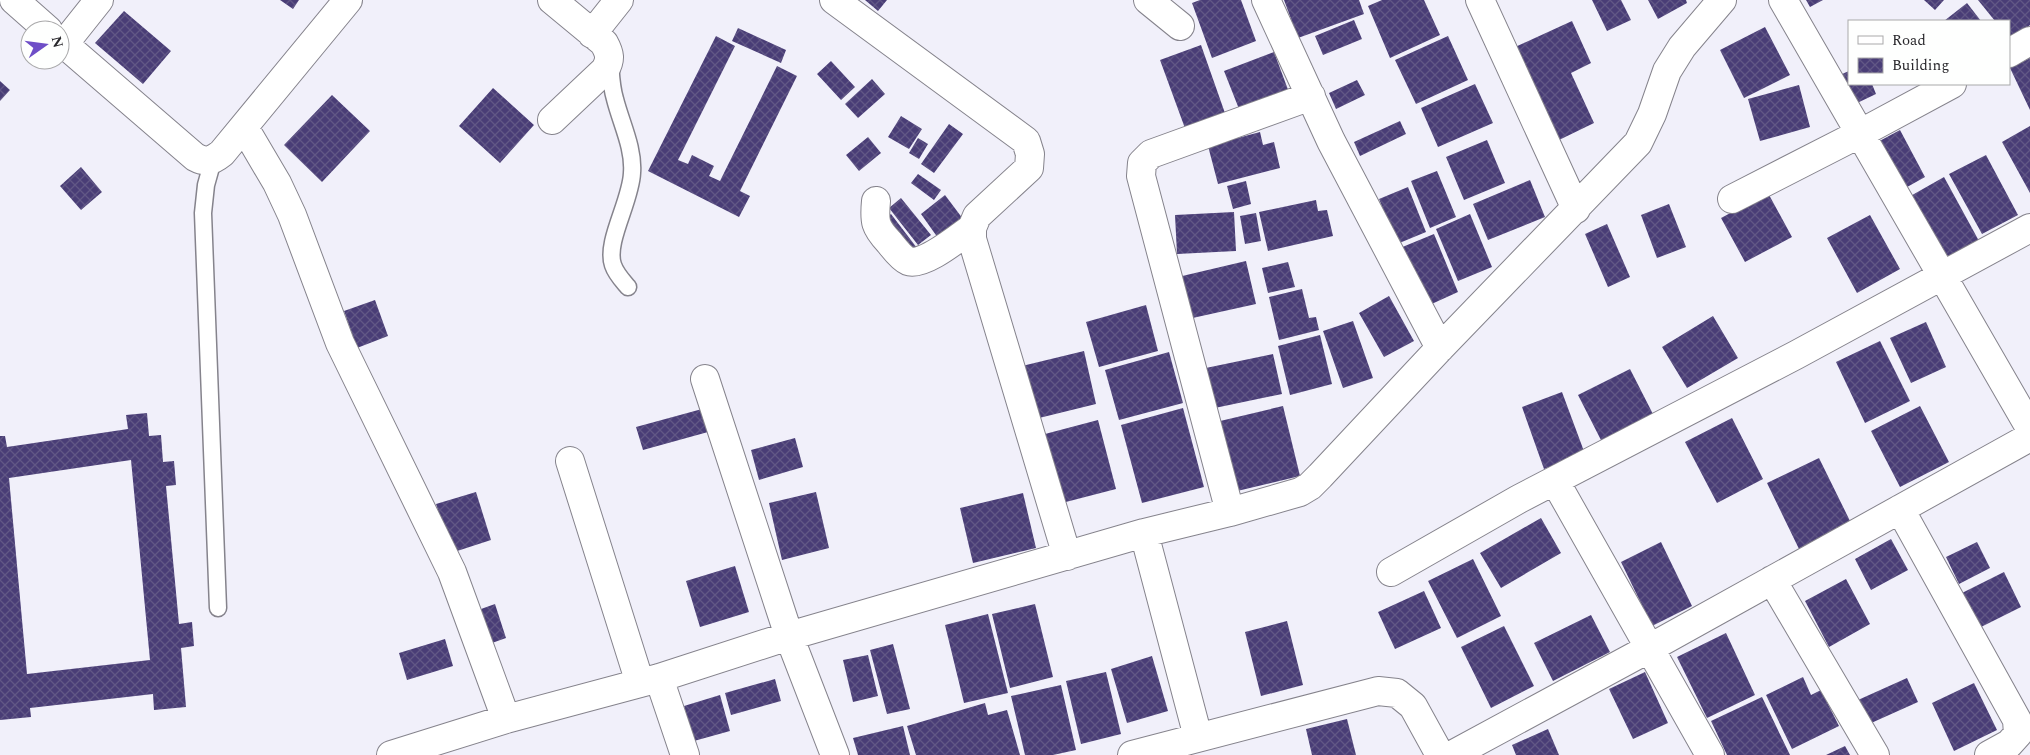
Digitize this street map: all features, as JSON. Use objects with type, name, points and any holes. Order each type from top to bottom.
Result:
[{"type":"street","points":[[14,0],[37,20]]},
{"type":"street","points":[[70,26],[98,0]]},
{"type":"street","points":[[70,49],[195,157],[203,161],[213,160],[222,154],[348,0]]},
{"type":"street","points":[[552,0],[604,44],[609,52],[610,61],[605,70],[552,120]]},
{"type":"street","points":[[592,34],[619,0]]},
{"type":"street","points":[[834,0],[1026,141],[1030,154],[1029,168],[977,216],[972,228],[975,251],[1067,556]]},
{"type":"street","points":[[1148,0],[1180,26]]},
{"type":"street","points":[[1266,0],[1331,141],[1440,348]]},
{"type":"street","points":[[1480,0],[1576,209]]},
{"type":"street","points":[[391,755],[506,720],[650,681],[789,636],[1144,533],[1230,512],[1300,492],[1310,486],[1638,143],[1652,114],[1667,71],[1682,47],[1722,0]]},
{"type":"street","points":[[1783,0],[2030,428]]},
{"type":"street","points":[[2010,51],[2030,41]]},
{"type":"street","points":[[1732,199],[1861,134],[1950,85]]},
{"type":"street","points":[[1230,512],[1141,176],[1142,163],[1151,154],[1310,96]]},
{"type":"street","points":[[244,127],[277,183],[340,343],[452,572],[506,720]]},
{"type":"street","points":[[876,201],[874,218],[876,226],[901,256],[908,261],[917,262],[927,258],[972,228]]},
{"type":"street","points":[[1391,572],[1555,481],[1796,355],[2030,228]]},
{"type":"street","points":[[705,379],[789,636],[835,755]]},
{"type":"street","points":[[1452,755],[1650,648],[2030,437]]},
{"type":"street","points":[[570,461],[650,681],[685,755]]},
{"type":"street","points":[[1555,481],[1710,755]]},
{"type":"street","points":[[1900,510],[2018,720],[2018,734],[2009,744],[1989,755]]},
{"type":"street","points":[[1144,533],[1198,737]]},
{"type":"street","points":[[1772,580],[1875,755]]},
{"type":"street","points":[[1132,755],[1378,691],[1397,693],[1413,706],[1440,755]]},
{"type":"lane","points":[[610,61],[612,89],[632,156],[630,194],[613,240],[612,252],[613,264],[618,275],[628,287]]},
{"type":"lane","points":[[213,160],[206,185],[203,213],[218,608]]},
{"type":"building","points":[[280,0],[299,0],[293,9]]},
{"type":"building","points":[[865,0],[887,0],[878,11]]},
{"type":"building","points":[[1200,0],[1241,0],[1256,41],[1212,58],[1192,3]]},
{"type":"building","points":[[1284,0],[1359,0],[1364,14],[1298,38]]},
{"type":"building","points":[[1382,0],[1424,0],[1440,35],[1390,58],[1368,6]]},
{"type":"building","points":[[1592,0],[1621,0],[1631,20],[1607,31]]},
{"type":"building","points":[[1648,0],[1686,0],[1687,3],[1658,19]]},
{"type":"building","points":[[1806,0],[1823,0],[1810,7]]},
{"type":"building","points":[[1924,0],[1944,0],[1935,10]]},
{"type":"building","points":[[1978,0],[2030,0],[2030,25],[2011,41],[2010,20],[1994,20]]},
{"type":"building","points":[[1967,3],[1980,20],[1945,20]]},
{"type":"building","points":[[124,11],[171,51],[143,84],[95,43]]},
{"type":"building","points":[[1354,20],[1362,39],[1323,55],[1315,36]]},
{"type":"building","points":[[1572,21],[1591,63],[1571,73],[1594,123],[1559,140],[1513,48]]},
{"type":"building","points":[[1765,27],[1790,75],[1744,98],[1720,50]]},
{"type":"building","points":[[738,28],[786,50],[781,63],[732,41]]},
{"type":"building","points":[[716,36],[735,46],[678,160],[688,164],[692,155],[714,166],[709,176],[720,181],[777,66],[797,76],[740,191],[750,196],[739,217],[648,171]]},
{"type":"building","points":[[1448,36],[1468,80],[1416,104],[1395,60]]},
{"type":"building","points":[[1201,45],[1226,116],[1186,131],[1160,60]]},
{"type":"building","points":[[1274,52],[1290,95],[1241,114],[1224,71]]},
{"type":"building","points":[[2030,58],[2030,110],[2010,68]]},
{"type":"building","points":[[831,61],[855,87],[841,100],[817,74]]},
{"type":"building","points":[[1848,71],[1848,85],[1872,85],[1876,94],[1855,104],[1842,74]]},
{"type":"building","points":[[872,79],[885,94],[858,118],[845,104]]},
{"type":"building","points":[[1357,80],[1365,95],[1336,109],[1329,93]]},
{"type":"building","points":[[0,81],[10,90],[0,101]]},
{"type":"building","points":[[1475,84],[1493,123],[1438,147],[1421,108]]},
{"type":"building","points":[[1799,85],[1810,127],[1760,141],[1748,99]]},
{"type":"building","points":[[493,88],[534,125],[500,163],[459,126]]},
{"type":"building","points":[[332,95],[370,131],[322,182],[284,145]]},
{"type":"building","points":[[901,116],[922,129],[909,149],[888,137]]},
{"type":"building","points":[[1400,121],[1406,134],[1360,156],[1354,142]]},
{"type":"building","points":[[949,124],[963,134],[934,173],[921,164]]},
{"type":"building","points":[[2030,126],[2030,193],[2002,142]]},
{"type":"building","points":[[1900,130],[1925,177],[1900,191],[1874,144]]},
{"type":"building","points":[[1260,132],[1263,145],[1274,142],[1280,168],[1218,184],[1208,146]]},
{"type":"building","points":[[868,137],[881,153],[859,171],[846,155]]},
{"type":"building","points":[[918,138],[928,144],[919,159],[909,153]]},
{"type":"building","points":[[1487,140],[1505,183],[1464,200],[1446,157]]},
{"type":"building","points":[[1986,155],[2018,215],[1982,234],[1949,174]]},
{"type":"building","points":[[81,167],[102,192],[81,210],[60,186]]},
{"type":"building","points":[[1437,171],[1456,217],[1430,228],[1411,181]]},
{"type":"building","points":[[918,174],[941,190],[934,200],[911,183]]},
{"type":"building","points":[[1944,177],[1979,241],[1942,262],[1907,198]]},
{"type":"building","points":[[1530,180],[1545,217],[1488,240],[1473,204]]},
{"type":"building","points":[[1246,181],[1251,204],[1233,209],[1227,186]]},
{"type":"building","points":[[1408,187],[1426,232],[1397,244],[1379,199]]},
{"type":"building","points":[[1768,193],[1792,237],[1745,262],[1721,218]]},
{"type":"building","points":[[945,195],[963,219],[938,238],[921,214]]},
{"type":"building","points":[[901,198],[931,235],[918,245],[889,208]]},
{"type":"building","points":[[1316,200],[1318,211],[1327,210],[1333,236],[1268,251],[1259,212]]},
{"type":"building","points":[[1669,204],[1686,247],[1657,258],[1641,215]]},
{"type":"building","points":[[1234,212],[1236,251],[1177,254],[1175,215]]},
{"type":"building","points":[[1256,213],[1261,241],[1245,244],[1240,216]]},
{"type":"building","points":[[891,214],[917,248],[906,257],[879,223]]},
{"type":"building","points":[[1470,214],[1492,267],[1458,281],[1436,229]]},
{"type":"building","points":[[1870,215],[1900,269],[1857,293],[1827,238]]},
{"type":"building","points":[[1607,224],[1630,277],[1608,287],[1585,234]]},
{"type":"building","points":[[1434,234],[1458,292],[1425,307],[1400,248]]},
{"type":"building","points":[[1246,261],[1256,304],[1188,319],[1178,277]]},
{"type":"building","points":[[1288,262],[1295,287],[1268,293],[1262,268]]},
{"type":"building","points":[[1302,289],[1309,318],[1316,317],[1319,330],[1279,340],[1269,297]]},
{"type":"building","points":[[1389,296],[1414,341],[1384,357],[1359,313]]},
{"type":"building","points":[[375,300],[388,336],[357,348],[344,311]]},
{"type":"building","points":[[1146,305],[1158,351],[1099,367],[1086,322]]},
{"type":"building","points":[[1713,316],[1738,358],[1687,388],[1662,347]]},
{"type":"building","points":[[1353,321],[1373,378],[1343,388],[1323,331]]},
{"type":"building","points":[[1926,322],[1946,367],[1911,383],[1890,338]]},
{"type":"building","points":[[1320,335],[1332,384],[1290,395],[1278,346]]},
{"type":"building","points":[[1880,341],[1910,401],[1865,423],[1836,362]]},
{"type":"building","points":[[1084,351],[1096,404],[1035,419],[1022,366]]},
{"type":"building","points":[[1169,352],[1183,403],[1119,420],[1105,370]]},
{"type":"building","points":[[1273,354],[1282,394],[1210,409],[1201,369]]},
{"type":"building","points":[[1630,369],[1655,418],[1603,444],[1578,395]]},
{"type":"building","points":[[1562,392],[1585,454],[1544,469],[1522,407]]},
{"type":"building","points":[[1283,406],[1300,476],[1233,492],[1216,422]]},
{"type":"building","points":[[1920,406],[1949,462],[1900,487],[1871,431]]},
{"type":"building","points":[[1183,408],[1204,487],[1142,503],[1121,425]]},
{"type":"building","points":[[702,409],[708,432],[643,450],[636,427]]},
{"type":"building","points":[[147,413],[149,436],[161,435],[163,462],[174,461],[176,485],[166,486],[179,624],[192,622],[194,646],[181,648],[186,707],[154,710],[153,694],[30,708],[31,717],[0,720],[0,436],[5,436],[7,447],[128,429],[126,415]],"holes":[[[131,460],[150,660],[27,674],[9,478]]]},
{"type":"building","points":[[1732,418],[1763,479],[1717,503],[1685,442]]},
{"type":"building","points":[[1098,420],[1116,489],[1062,503],[1045,434]]},
{"type":"building","points":[[795,438],[803,467],[759,480],[751,450]]},
{"type":"building","points":[[1819,458],[1851,523],[1799,549],[1767,483]]},
{"type":"building","points":[[476,492],[491,540],[451,553],[436,504]]},
{"type":"building","points":[[816,492],[829,548],[782,560],[769,503]]},
{"type":"building","points":[[1023,493],[1036,548],[973,563],[960,508]]},
{"type":"building","points":[[1541,518],[1561,553],[1501,588],[1480,553]]},
{"type":"building","points":[[1891,539],[1908,570],[1871,590],[1855,559]]},
{"type":"building","points":[[1661,542],[1692,606],[1652,626],[1621,562]]},
{"type":"building","points":[[1977,542],[1990,568],[1959,584],[1946,557]]},
{"type":"building","points":[[1473,559],[1501,616],[1457,638],[1428,581]]},
{"type":"building","points":[[735,566],[749,612],[700,627],[686,581]]},
{"type":"building","points":[[2004,572],[2021,607],[1979,628],[1962,593]]},
{"type":"building","points":[[1846,579],[1870,624],[1829,647],[1805,601]]},
{"type":"building","points":[[1424,591],[1441,628],[1395,649],[1378,612]]},
{"type":"building","points":[[495,604],[506,638],[492,643],[481,609]]},
{"type":"building","points":[[1035,604],[1053,677],[1010,688],[992,614]]},
{"type":"building","points":[[988,614],[1008,693],[964,703],[945,625]]},
{"type":"building","points":[[1591,615],[1610,652],[1553,681],[1534,643]]},
{"type":"building","points":[[1287,621],[1303,685],[1261,696],[1245,632]]},
{"type":"building","points":[[1504,626],[1534,686],[1491,708],[1461,647]]},
{"type":"building","points":[[1726,633],[1755,695],[1707,718],[1677,657]]},
{"type":"building","points":[[445,639],[453,666],[407,680],[399,653]]},
{"type":"building","points":[[893,644],[910,709],[887,714],[870,650]]},
{"type":"building","points":[[868,655],[878,696],[853,702],[843,660]]},
{"type":"building","points":[[1152,656],[1168,711],[1127,723],[1111,669]]},
{"type":"building","points":[[1106,672],[1121,734],[1081,744],[1066,681]]},
{"type":"building","points":[[1645,672],[1668,723],[1633,739],[1609,689]]},
{"type":"building","points":[[1803,677],[1811,695],[1821,690],[1839,726],[1792,749],[1766,695]]},
{"type":"building","points":[[1907,678],[1918,702],[1869,724],[1858,700]]},
{"type":"building","points":[[775,679],[781,701],[731,715],[725,693]]},
{"type":"building","points":[[1974,683],[1997,730],[1954,751],[1932,703]]},
{"type":"building","points":[[1061,685],[1076,750],[1053,755],[1025,755],[1011,696]]},
{"type":"building","points":[[720,695],[730,731],[694,741],[684,706]]},
{"type":"building","points":[[1762,697],[1790,755],[1727,755],[1711,721]]},
{"type":"building","points":[[985,703],[988,715],[1007,710],[1020,755],[916,755],[907,726]]},
{"type":"building","points":[[1347,719],[1356,755],[1312,755],[1306,729]]},
{"type":"building","points":[[903,726],[910,755],[858,755],[853,738]]},
{"type":"building","points":[[1548,729],[1559,755],[1516,755],[1512,745]]},
{"type":"building","points":[[1845,746],[1850,755],[1826,755]]}]
